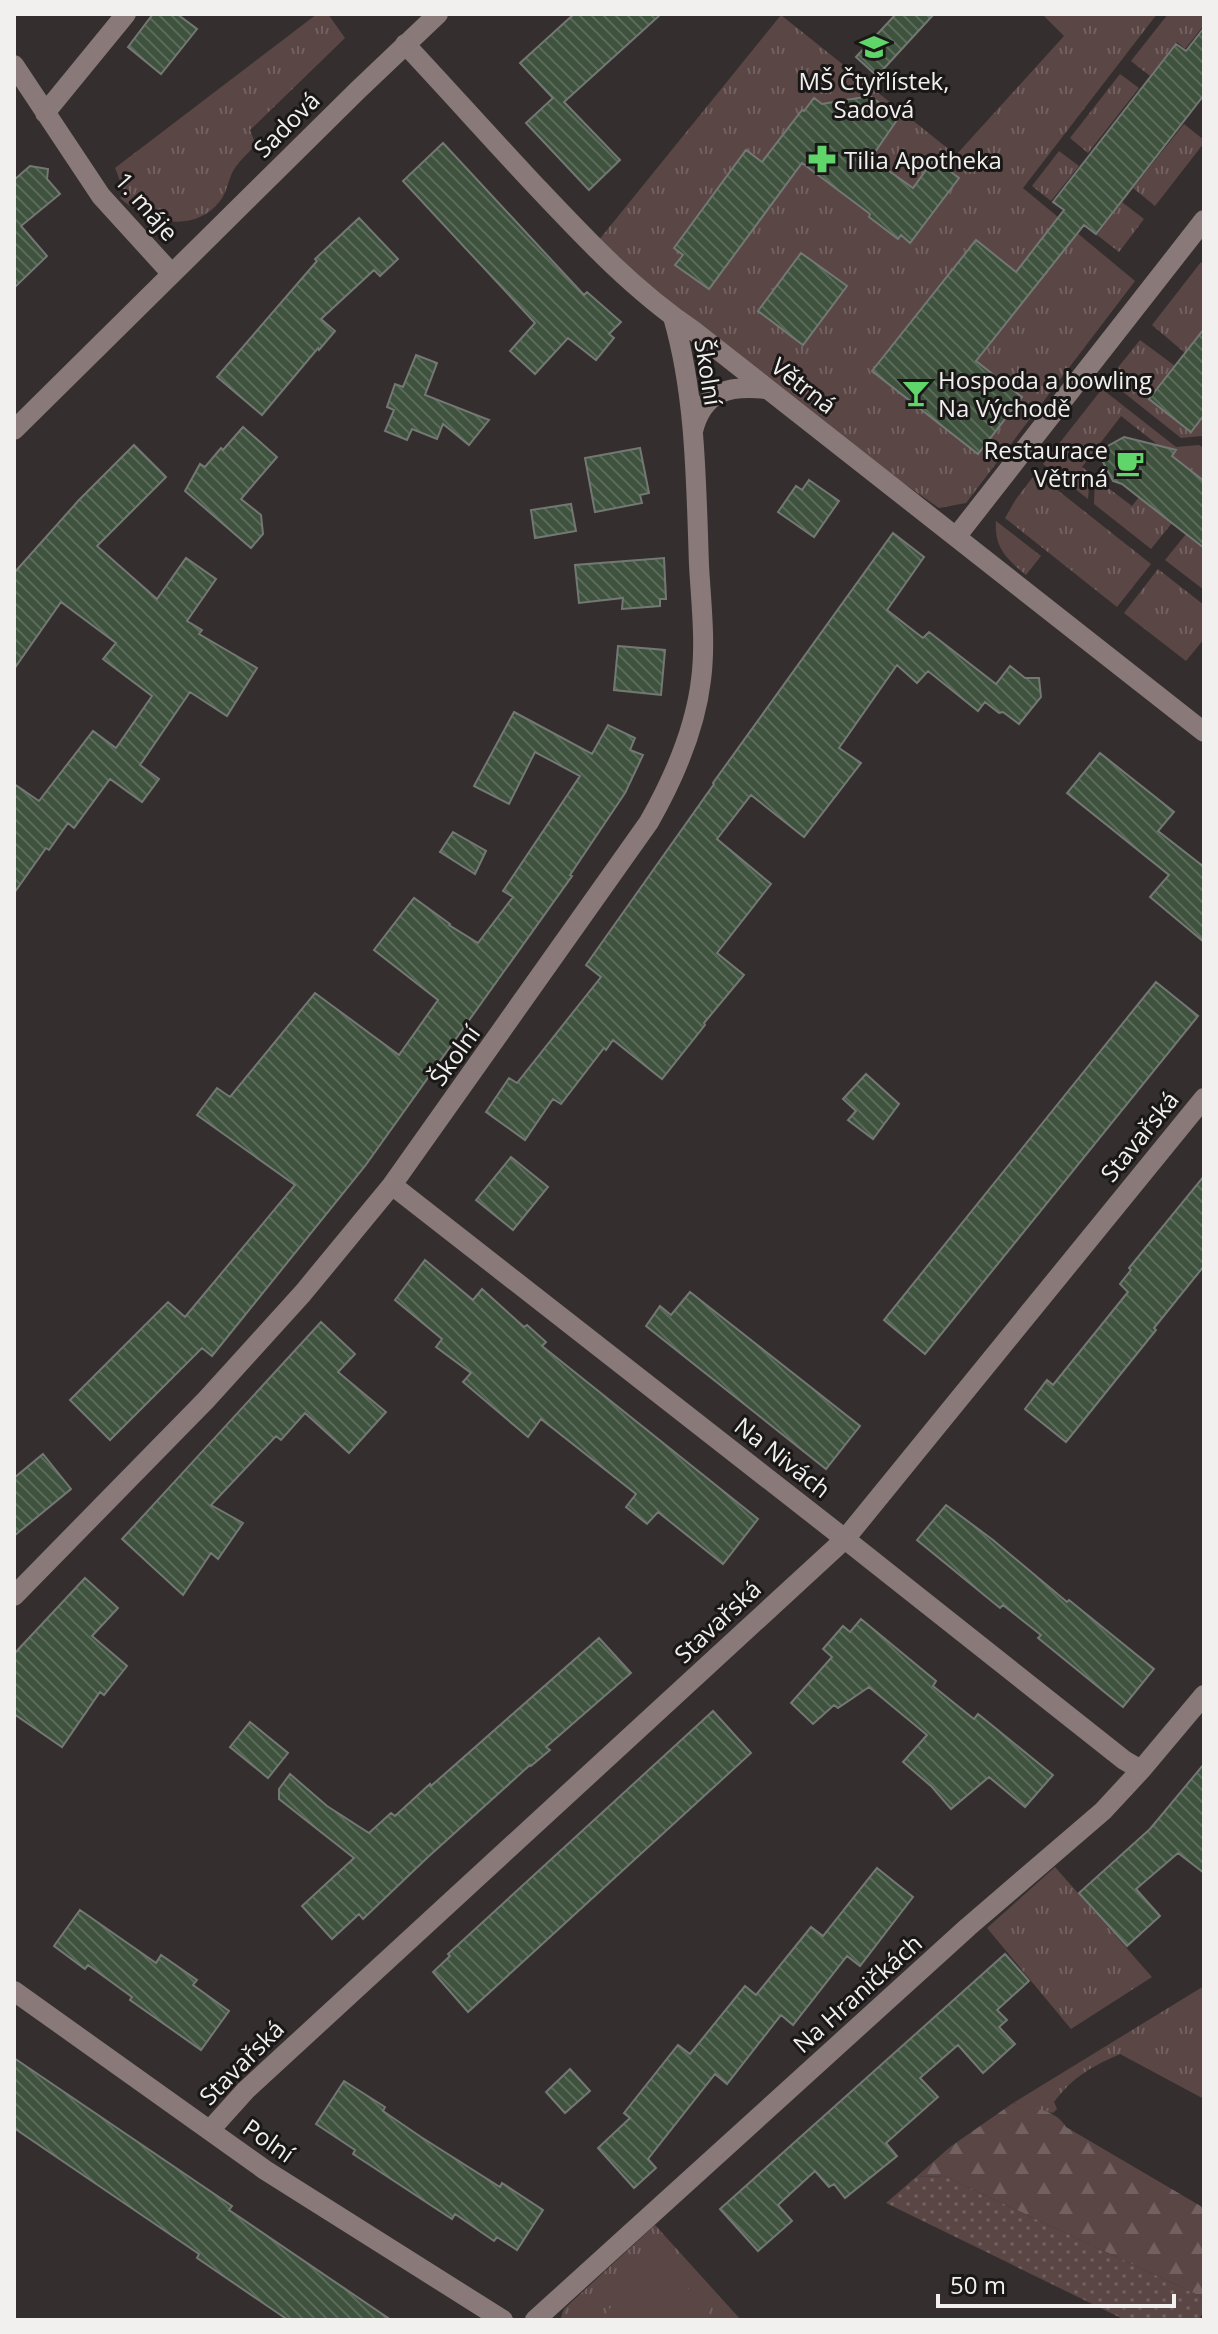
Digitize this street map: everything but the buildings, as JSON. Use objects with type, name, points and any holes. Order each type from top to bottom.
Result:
[{"type":"street","points":[[45,113],[126,14]]},
{"type":"street","name":"Sadová","points":[[172,274],[438,14]]},
{"type":"street","name":"Větrná","points":[[405,44],[597,251],[673,317],[1204,732]]},
{"type":"street","name":"1. máje","points":[[14,65],[101,196],[172,274],[14,430]]},
{"type":"street","points":[[956,537],[1204,220]]},
{"type":"street","name":"Školní","points":[[14,1596],[206,1400],[303,1293],[392,1185],[649,822],[665,793],[690,733],[703,665],[692,435],[681,349],[673,317]]},
{"type":"street","name":"Školní","points":[[692,435],[701,409],[719,393],[741,387],[766,389]]},
{"type":"street","name":"Stavařská","points":[[210,2130],[246,2090],[845,1539],[1204,1098]]},
{"type":"street","name":"Na Nivách","points":[[392,1185],[1124,1760],[1141,1770]]},
{"type":"street","name":"Na Hraničkách","points":[[535,2320],[968,1927],[1103,1811],[1204,1695]]},
{"type":"street","name":"Polní","points":[[14,1991],[265,2170],[503,2320]]},
{"type":"green space","points":[[317,14],[328,14],[345,38],[250,130],[256,145],[232,173],[222,198],[209,212],[184,221],[170,221],[143,213],[120,198],[125,193],[115,168]]},
{"type":"green space","points":[[1042,14],[1157,14],[1023,188],[1135,281],[966,503],[939,508],[630,292],[594,246],[781,15],[956,155],[1064,36]]},
{"type":"green space","points":[[1168,14],[1204,14],[1204,25],[1185,49],[1177,42],[1150,76],[1131,61]]},
{"type":"green space","points":[[1120,74],[1139,88],[1088,153],[1070,138]]},
{"type":"green space","points":[[1184,124],[1204,143],[1155,206],[1133,188]]},
{"type":"green space","points":[[1059,151],[1079,166],[1051,201],[1032,186]]},
{"type":"green space","points":[[1122,202],[1144,219],[1119,252],[1097,235]]},
{"type":"green space","points":[[1201,262],[1204,264],[1204,329],[1185,353],[1152,325]]},
{"type":"green space","points":[[1140,340],[1175,366],[1149,399],[1191,432],[1204,415],[1204,438],[1181,438],[1108,380]]},
{"type":"green space","points":[[1102,389],[1176,447],[1199,445],[1204,448],[1204,481],[1121,416],[1082,467],[1090,473],[1088,499],[1043,464]]},
{"type":"green space","points":[[1036,473],[1151,564],[1117,607],[1005,518]]},
{"type":"green space","points":[[1095,478],[1132,506],[1139,497],[1172,523],[1151,549],[1094,504]]},
{"type":"green space","points":[[996,521],[1041,556],[1026,575],[1003,552],[997,539]]},
{"type":"green space","points":[[1186,534],[1204,548],[1204,590],[1165,560]]},
{"type":"green space","points":[[1158,569],[1204,605],[1204,639],[1186,661],[1124,613]]},
{"type":"green space","points":[[1055,1867],[1152,1977],[1071,2029],[987,1928]]},
{"type":"green space","points":[[1204,1986],[1204,2099],[1120,2054],[1076,2079],[1054,2102],[1057,2109],[1053,2113],[1013,2103]]},
{"type":"green space","points":[[1013,2103],[1056,2116],[1066,2127],[1204,2208],[1204,2298],[944,2176],[916,2177],[950,2147]]},
{"type":"green space","points":[[944,2176],[1204,2298],[1204,2310],[1199,2320],[1125,2320],[886,2203],[916,2177]]},
{"type":"green space","points":[[655,2225],[741,2320],[560,2320],[564,2309]]},
{"type":"green space","points":[[653,2258],[711,2309],[702,2320],[600,2320]]},
{"type":"place","name":"MŠ Čtyřlístek, Sadová","points":[[874,47]]},
{"type":"place","name":"Tilia Apotheka","points":[[822,159]]},
{"type":"place","name":"Hospoda a bowling Na Východě","points":[[916,393]]},
{"type":"place","name":"Restaurace Větrná","points":[[1130,463]]}]
